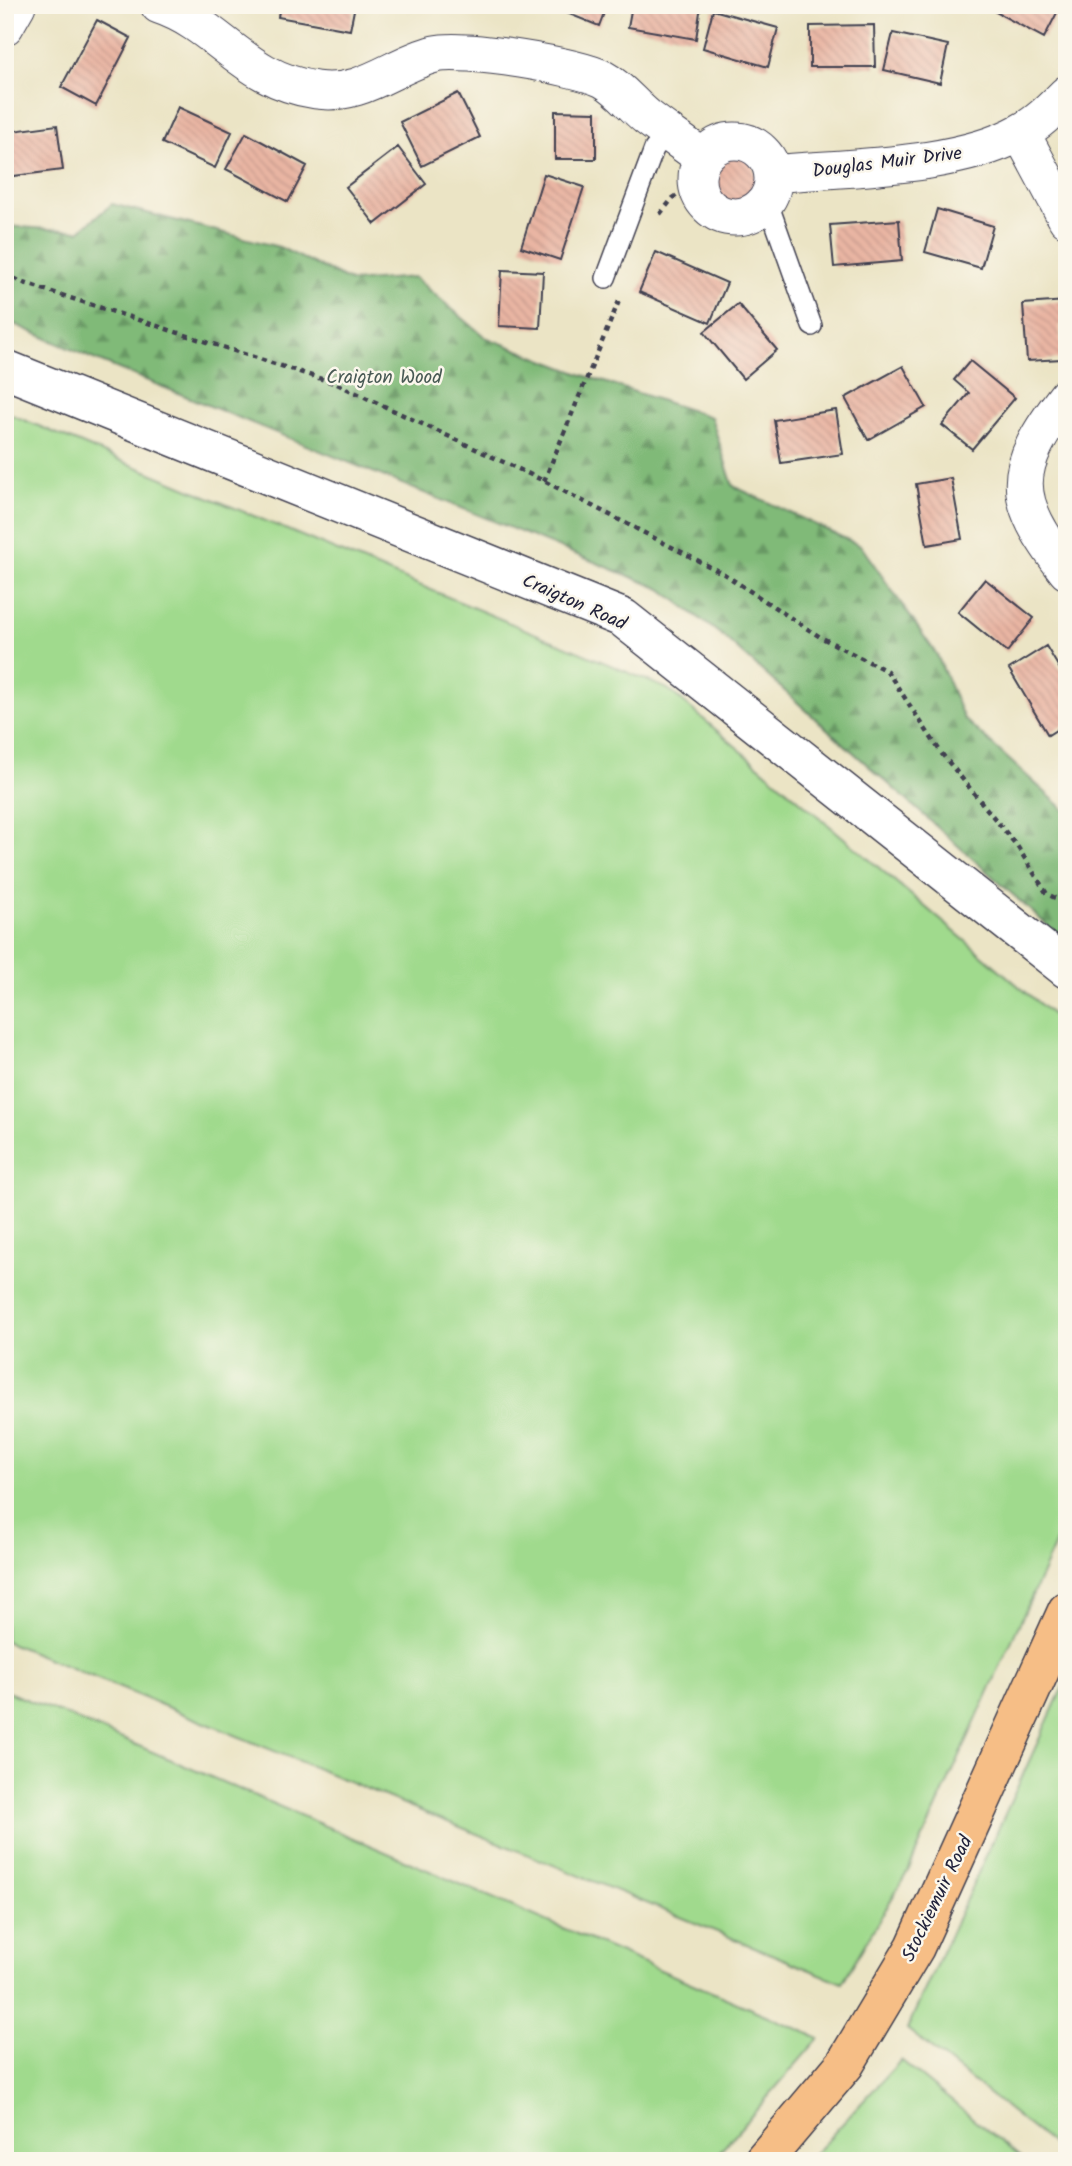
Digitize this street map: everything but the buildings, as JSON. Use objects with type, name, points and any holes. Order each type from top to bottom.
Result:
[{"type":"main road","name":"Stockiemuir Road","points":[[763,2161],[845,2064],[915,1947],[1067,1611]]},
{"type":"street","points":[[5,26],[16,5]]},
{"type":"street","name":"Douglas Muir Drive","points":[[159,5],[193,21],[236,56],[284,83],[338,92],[379,80],[418,60],[456,52],[537,62],[601,78],[668,132],[700,170],[709,206],[733,217],[746,216],[770,187],[954,156],[1021,133],[1046,116],[1067,94]]},
{"type":"street","points":[[1021,133],[1067,219]]},
{"type":"street","points":[[700,170],[724,142],[738,140],[762,151],[770,187]]},
{"type":"street","name":"Craigton Road","points":[[5,369],[623,618],[1067,970]]},
{"type":"street","points":[[1067,396],[1032,446],[1024,487],[1025,501],[1035,528],[1067,571]]},
{"type":"lane","points":[[606,278],[654,149],[668,132]]},
{"type":"lane","points":[[770,187],[812,326]]},
{"type":"path","points":[[657,218],[700,170]]},
{"type":"path","points":[[5,274],[23,283],[337,384],[544,481],[724,574],[820,637],[887,671],[942,754],[1017,846],[1047,894],[1067,904]]},
{"type":"path","points":[[544,481],[623,291]]},
{"type":"green space","name":"Craigton Wood","points":[[112,204],[279,247],[352,282],[414,277],[485,337],[580,374],[711,417],[733,486],[861,546],[937,655],[964,719],[1067,812],[1067,943],[724,637],[661,589],[89,357],[5,320],[5,226],[79,231]]},
{"type":"green space","points":[[5,412],[668,689],[1067,1027],[1067,1518],[908,1871],[842,1983],[5,1641]]},
{"type":"green space","points":[[1067,1678],[1067,2156],[907,2029]]},
{"type":"green space","points":[[5,1691],[819,2038],[712,2161],[5,2161]]},
{"type":"green space","points":[[901,2060],[1025,2161],[808,2161]]}]
